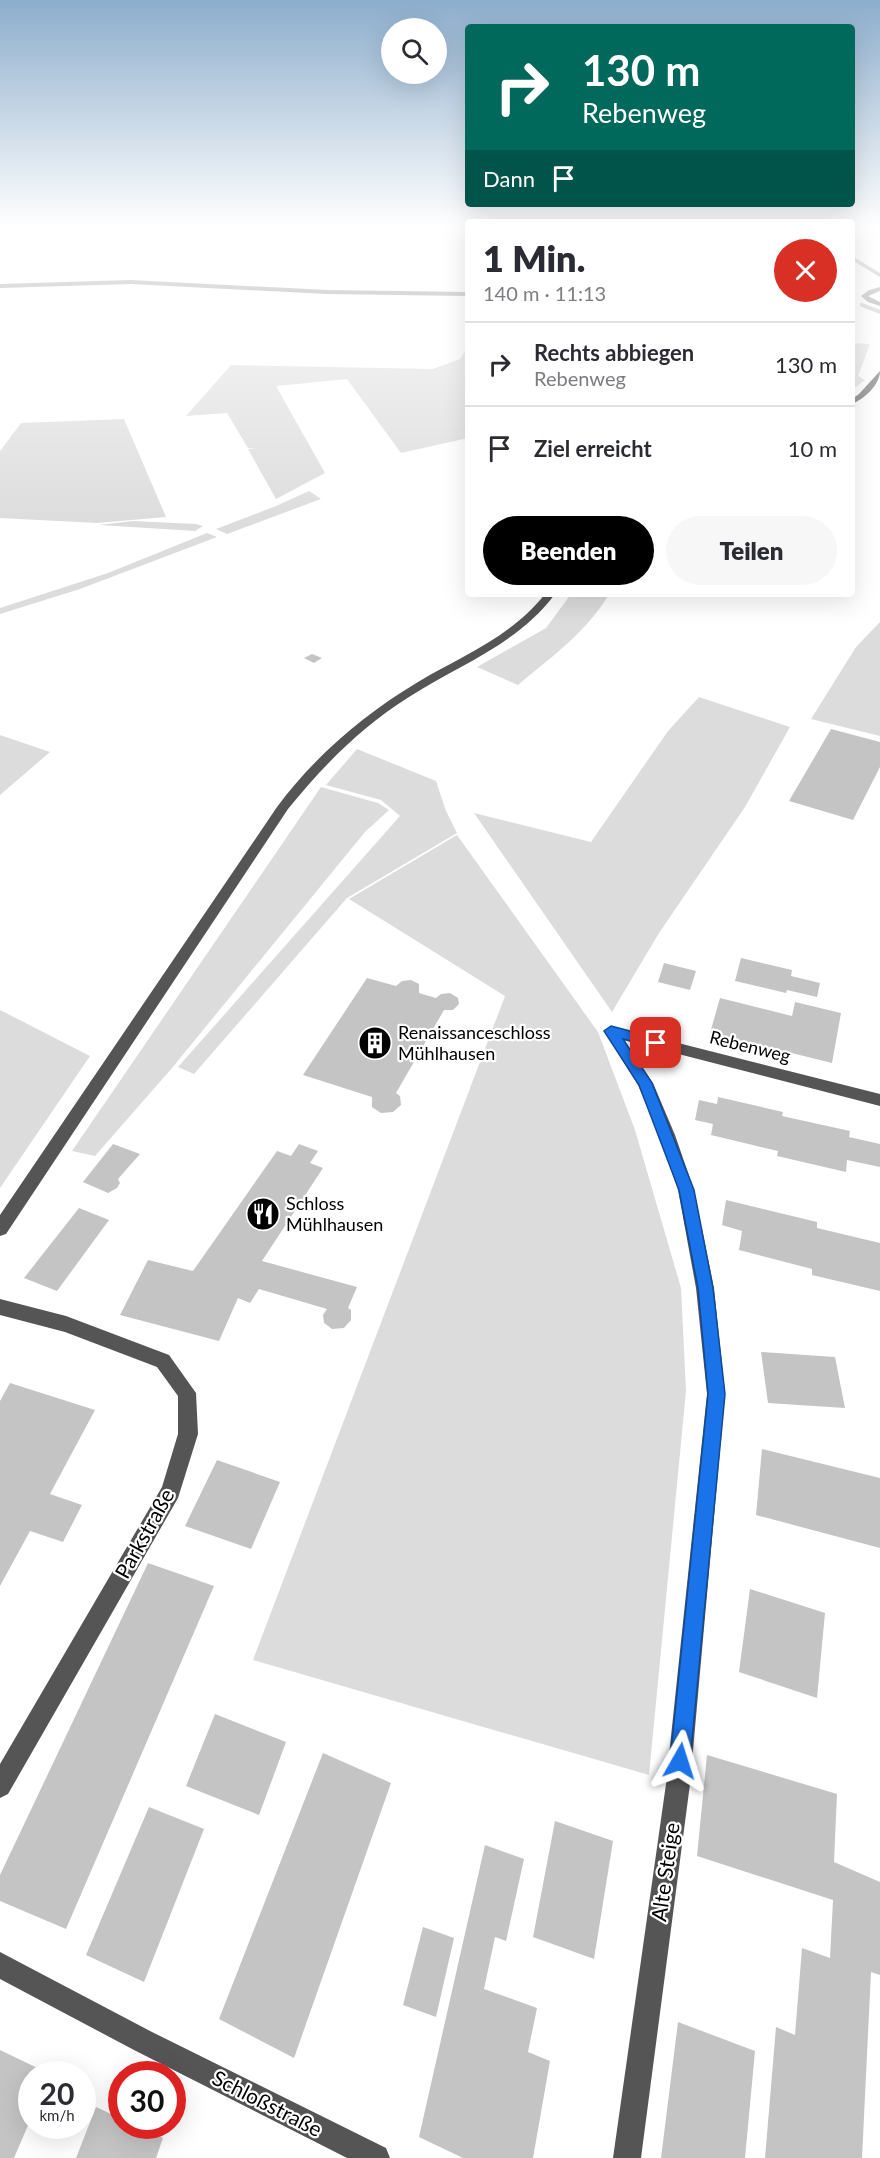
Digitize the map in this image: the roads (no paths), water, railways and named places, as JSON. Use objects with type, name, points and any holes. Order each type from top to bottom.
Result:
[{"type":"street","points":[[855,400],[862,396],[880,373]]},
{"type":"street","points":[[0,1229],[284,807],[304,781],[324,759],[365,722],[405,694],[505,640],[530,619],[548,597]]},
{"type":"street","name":"Rebenweg","points":[[611,1031],[880,1100]]},
{"type":"street","name":"Alte Steige","points":[[611,1031],[645,1083],[686,1190],[705,1288],[716,1394],[678,1784],[627,2158]]},
{"type":"street","name":"Parkstraße","points":[[0,1307],[66,1324],[163,1361],[187,1393],[188,1434],[171,1491],[0,1786]]},
{"type":"street","name":"Schloßstraße","points":[[0,1965],[143,2041],[376,2158]]},
{"type":"place","name":"Renaissanceschloss Mühlhausen","points":[[375,1043]]},
{"type":"place","name":"Schloss Mühlhausen","points":[[263,1214]]}]
